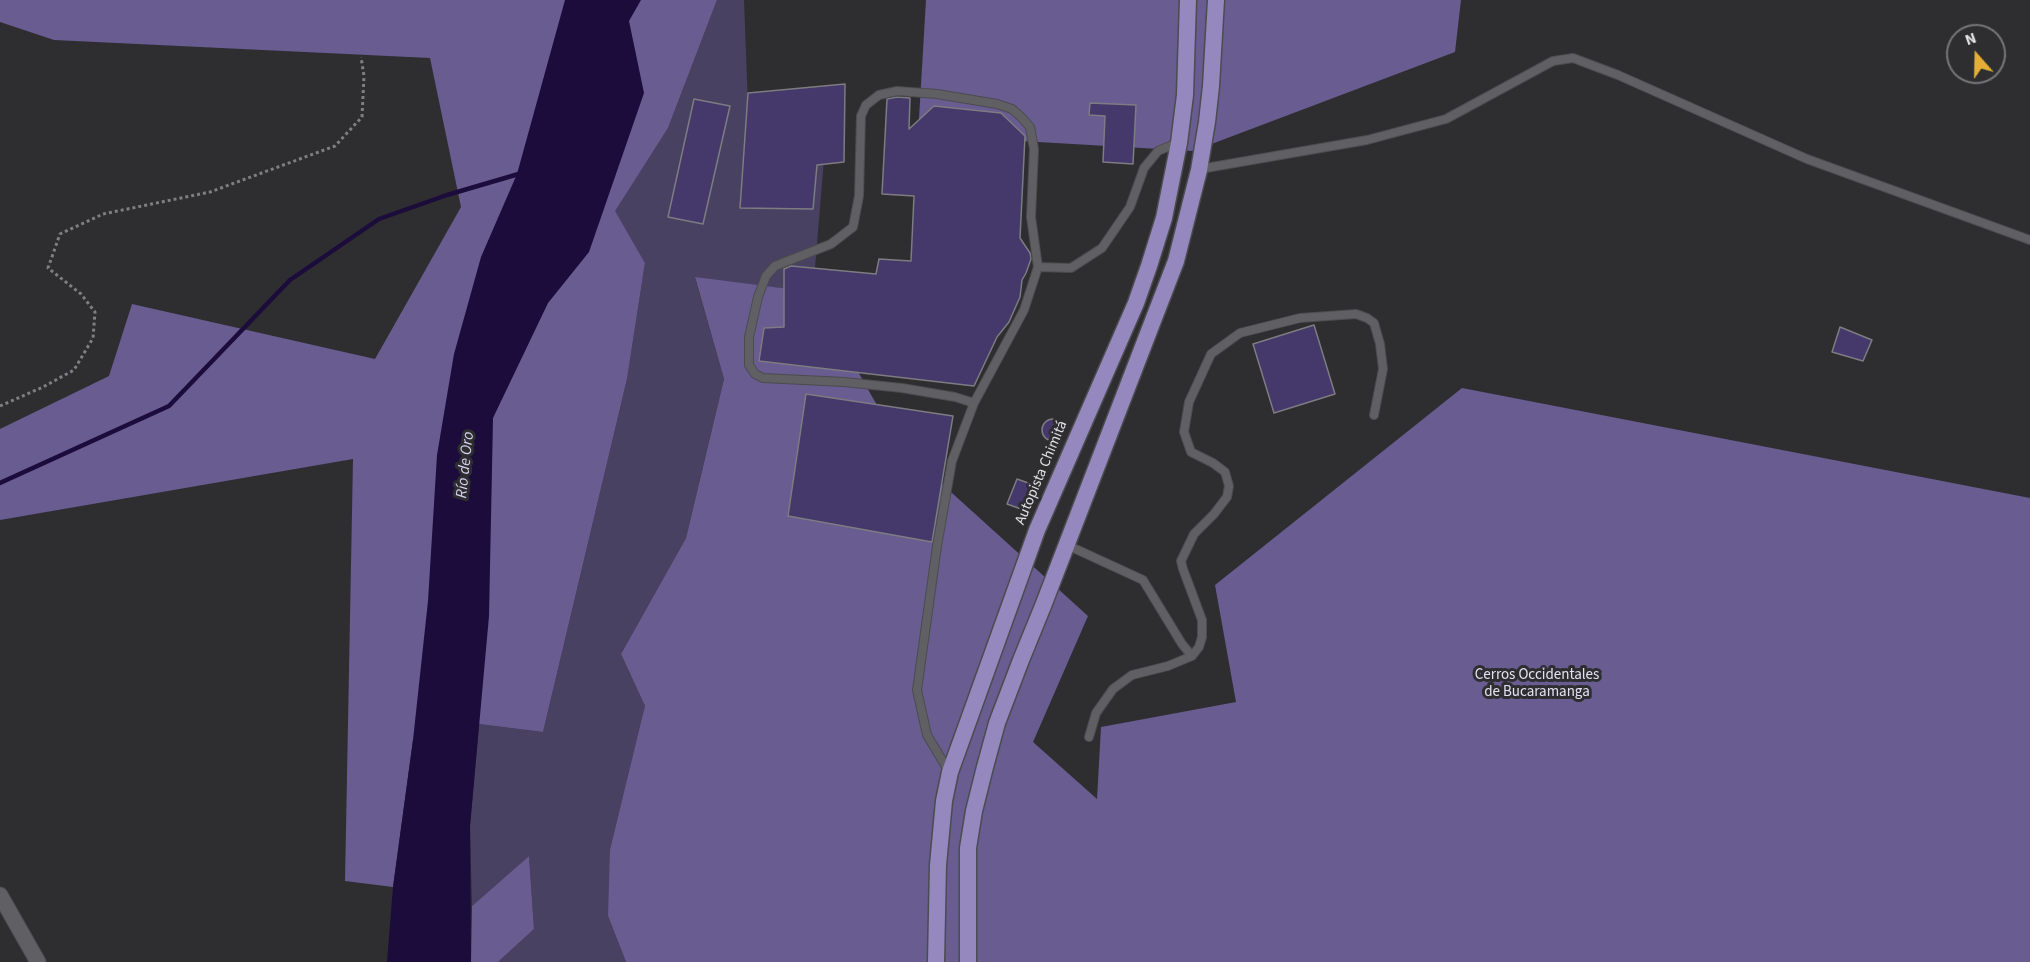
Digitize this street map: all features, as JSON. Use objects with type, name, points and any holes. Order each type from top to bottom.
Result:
[{"type":"highway","name":"Autopista Chimitá","points":[[936,962],[938,865],[944,801],[950,772],[1036,530],[1136,303],[1164,218],[1179,143],[1185,95],[1188,0]]},
{"type":"highway","points":[[968,962],[969,848],[974,811],[997,723],[1176,261],[1199,170],[1211,86],[1216,0]]},
{"type":"street","points":[[0,895],[38,962]]},
{"type":"lane","points":[[1199,170],[1367,140],[1446,119],[1553,61],[1573,58],[1618,75],[1808,159],[2030,240]]},
{"type":"lane","points":[[950,772],[927,735],[917,690],[937,546],[952,461],[974,403],[1024,310],[1038,267],[1031,217],[1034,148],[1029,127],[1012,109],[997,104],[937,94],[897,91],[879,95],[866,105],[861,116],[859,196],[853,227],[831,244],[775,266],[766,276],[758,297],[749,337],[749,365],[755,374],[763,378],[844,382],[902,388],[956,397],[974,403]]},
{"type":"lane","points":[[1038,267],[1071,267],[1102,248],[1130,207],[1144,168],[1158,152],[1179,143]]},
{"type":"lane","points":[[1089,737],[1096,713],[1113,689],[1132,675],[1168,666],[1192,656],[1203,637],[1202,620],[1181,561],[1194,534],[1227,497],[1229,486],[1225,472],[1191,452],[1184,432],[1189,402],[1212,354],[1240,333],[1300,318],[1356,314],[1367,318],[1374,323],[1380,344],[1383,369],[1374,415]]},
{"type":"lane","points":[[1067,545],[1143,580],[1182,644],[1192,656]]},
{"type":"path","points":[[0,406],[74,370],[93,338],[95,312],[81,294],[48,268],[60,234],[103,214],[210,192],[335,146],[362,117],[364,76],[361,57]]},
{"type":"shaded area","points":[[717,0],[744,0],[748,106],[828,111],[813,292],[695,278],[724,379],[686,538],[621,654],[645,706],[608,916],[626,962],[498,962],[534,929],[529,856],[472,906],[470,826],[479,724],[543,732],[627,379],[645,263],[614,211],[668,128]]},
{"type":"green space","points":[[0,0],[717,0],[668,128],[615,211],[645,263],[627,379],[543,732],[479,724],[413,740],[393,887],[345,881],[353,459],[0,520],[0,429],[109,376],[132,304],[375,359],[461,207],[430,58],[54,40],[0,22]]},
{"type":"green space","points":[[926,0],[1461,0],[1455,52],[1193,151],[918,135]]},
{"type":"green space","name":"Cerros Occidentales de Bucaramanga","points":[[695,277],[813,292],[900,446],[1088,616],[1033,742],[1097,799],[1101,727],[1236,702],[1215,585],[1462,388],[2030,498],[2030,962],[626,962],[608,916],[610,850],[645,706],[621,654],[686,538],[724,379]]},
{"type":"green space","points":[[529,856],[534,929],[498,962],[471,962],[472,906]]},
{"type":"water","name":"Río de Oro","points":[[565,0],[641,0],[629,21],[644,93],[589,252],[548,303],[493,418],[489,616],[470,826],[471,962],[387,962],[393,887],[413,740],[428,601],[437,455],[454,354],[481,257],[517,174]]},
{"type":"building","points":[[845,84],[844,162],[817,165],[813,209],[740,208],[748,93]]},
{"type":"building","points":[[910,98],[909,129],[934,106],[1001,113],[1025,136],[1020,238],[1030,253],[1031,259],[1022,280],[1020,297],[1009,322],[997,337],[974,386],[759,361],[764,328],[784,327],[784,269],[791,266],[876,274],[879,259],[911,261],[914,196],[882,194],[887,99]]},
{"type":"building","points":[[694,99],[730,106],[703,224],[668,217]]},
{"type":"building","points":[[1090,103],[1136,105],[1133,164],[1103,162],[1105,116],[1089,115]]},
{"type":"building","points":[[1314,325],[1335,394],[1274,413],[1253,344]]},
{"type":"building","points":[[1840,327],[1872,340],[1863,361],[1832,352]]},
{"type":"building","points":[[806,394],[953,416],[932,542],[788,516]]},
{"type":"building","points":[[1053,419],[1063,426],[1064,430],[1057,440],[1053,441],[1043,434],[1042,430],[1049,420]]},
{"type":"building","points":[[1017,479],[1031,484],[1021,509],[1007,504]]},
{"type":"waterway","points":[[0,483],[169,406],[290,280],[379,219],[447,195],[522,173]]}]
